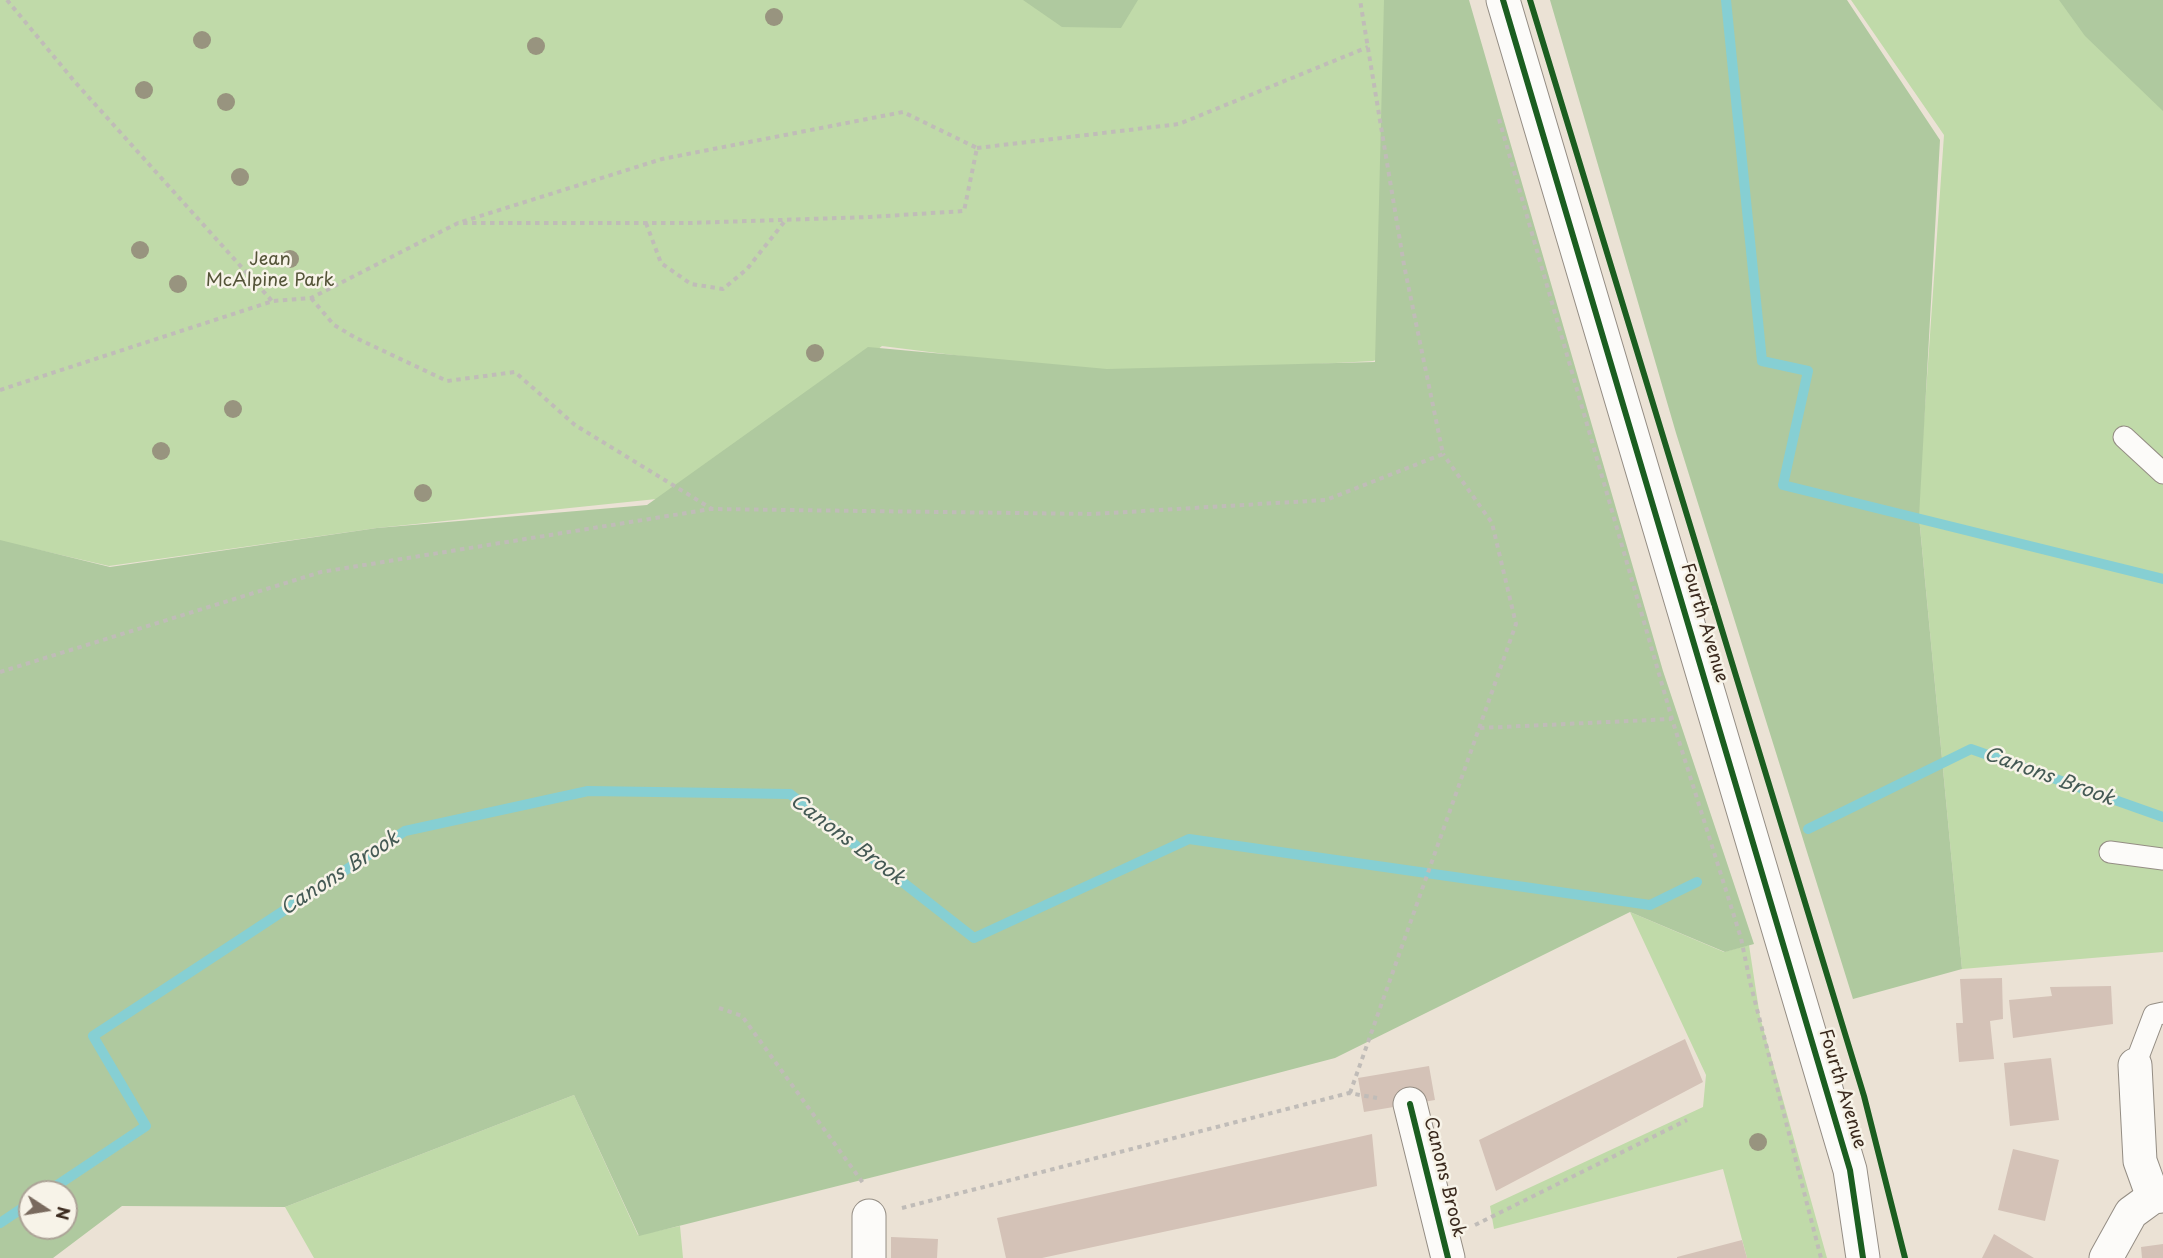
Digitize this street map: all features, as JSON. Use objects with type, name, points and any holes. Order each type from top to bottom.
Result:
[{"type":"street","name":"Fourth Avenue","points":[[1503,0],[1850,1170],[1863,1258]]},
{"type":"street","points":[[2106,1258],[2131,1213],[2158,1197],[2140,1161],[2135,1065]]},
{"type":"street","name":"Canons Brook","points":[[1410,1104],[1446,1249]]},
{"type":"street","points":[[869,1216],[869,1258]]},
{"type":"lane","points":[[2124,437],[2163,473]]},
{"type":"lane","points":[[2110,852],[2163,859]]},
{"type":"lane","points":[[2135,1065],[2154,1016],[2163,1013]]},
{"type":"path","points":[[7,0],[75,82],[273,301]]},
{"type":"path","points":[[1349,1093],[1516,624],[1492,523],[1443,454],[1404,265],[1360,0]]},
{"type":"path","points":[[0,390],[273,301],[311,298],[458,223],[662,159],[903,112],[977,148],[1179,124],[1368,47]]},
{"type":"path","points":[[1498,114],[1672,718],[1741,938],[1753,994],[1821,1258]]},
{"type":"path","points":[[458,223],[646,223],[870,218],[964,211],[977,148]]},
{"type":"path","points":[[646,223],[660,263],[691,284],[723,289],[747,269],[785,220]]},
{"type":"path","points":[[311,298],[334,325],[342,330],[447,381],[515,372],[575,425],[712,509]]},
{"type":"path","points":[[0,672],[321,572],[712,509],[1093,514],[1326,501],[1443,454]]},
{"type":"path","points":[[1480,728],[1672,718]]},
{"type":"path","points":[[719,1008],[742,1016],[749,1025],[865,1186],[869,1216],[1349,1093],[1410,1104]]},
{"type":"green space","name":"Jean McAlpine Park","points":[[0,0],[1384,0],[1392,42],[1432,341],[1373,361],[1112,375],[882,346],[695,495],[377,528],[109,566],[0,541]]},
{"type":"green space","points":[[1023,0],[1138,0],[1121,28],[1062,27]]},
{"type":"green space","points":[[1384,0],[1469,0],[1663,671],[1754,944],[1725,952],[1630,912],[1335,1058],[639,1236],[574,1095],[285,1207],[122,1206],[78,1239],[78,1180],[18,1180],[18,1240],[77,1240],[53,1258],[0,1258],[0,540],[110,567],[377,528],[647,505],[868,347],[1107,369],[1375,362]]},
{"type":"green space","points":[[1550,0],[1847,0],[1940,140],[1919,517],[1962,969],[1853,999],[1676,433]]},
{"type":"green space","points":[[1851,0],[2163,0],[2163,952],[1962,969],[1918,506],[1944,135]]},
{"type":"green space","points":[[2059,0],[2163,0],[2163,111],[2085,36]]},
{"type":"green space","points":[[1630,912],[1724,952],[1749,945],[1760,1017],[1827,1258],[1747,1258],[1723,1169],[1494,1229],[1490,1206],[1703,1107],[1706,1075]]},
{"type":"green space","points":[[574,1095],[638,1235],[680,1226],[683,1258],[314,1258],[285,1207]]},
{"type":"building","points":[[2002,978],[2003,1019],[1990,1021],[1994,1059],[1959,1062],[1956,1023],[1963,1023],[1960,979]]},
{"type":"building","points":[[2111,986],[2113,1024],[2013,1038],[2009,1000],[2052,996],[2050,987]]},
{"type":"building","points":[[1685,1039],[1703,1082],[1496,1191],[1479,1140]]},
{"type":"building","points":[[2051,1058],[2059,1120],[2010,1126],[2004,1063]]},
{"type":"building","points":[[1429,1066],[1435,1100],[1364,1112],[1358,1078]]},
{"type":"building","points":[[1372,1134],[1377,1186],[1042,1258],[1006,1258],[997,1218]]},
{"type":"building","points":[[2013,1149],[2059,1160],[2045,1221],[1998,1210]]},
{"type":"building","points":[[1994,1234],[2034,1258],[1982,1258]]},
{"type":"building","points":[[891,1237],[938,1239],[937,1258],[891,1258]]},
{"type":"building","points":[[1742,1240],[1747,1258],[1677,1258],[1677,1257]]},
{"type":"building","points":[[2163,1244],[2163,1258],[2142,1258],[2141,1247]]},
{"type":"waterway","points":[[1726,0],[1762,361],[1808,371],[1783,485],[2163,579]]},
{"type":"waterway","name":"Canons Brook","points":[[1808,829],[1971,749],[2163,817]]},
{"type":"waterway","name":"Canons Brook","points":[[65,1180],[146,1126],[93,1036],[405,831],[588,791],[790,794],[974,938],[1189,839],[1650,905],[1697,882]]},
{"type":"waterway","name":"Canons Brook","points":[[0,1223],[18,1211]]},
{"type":"cycle path","points":[[1503,0],[1850,1170],[1863,1258]]},
{"type":"cycle path","points":[[1530,0],[1864,1096],[1905,1258]]},
{"type":"cycle path","points":[[1410,1104],[1448,1258]]}]
